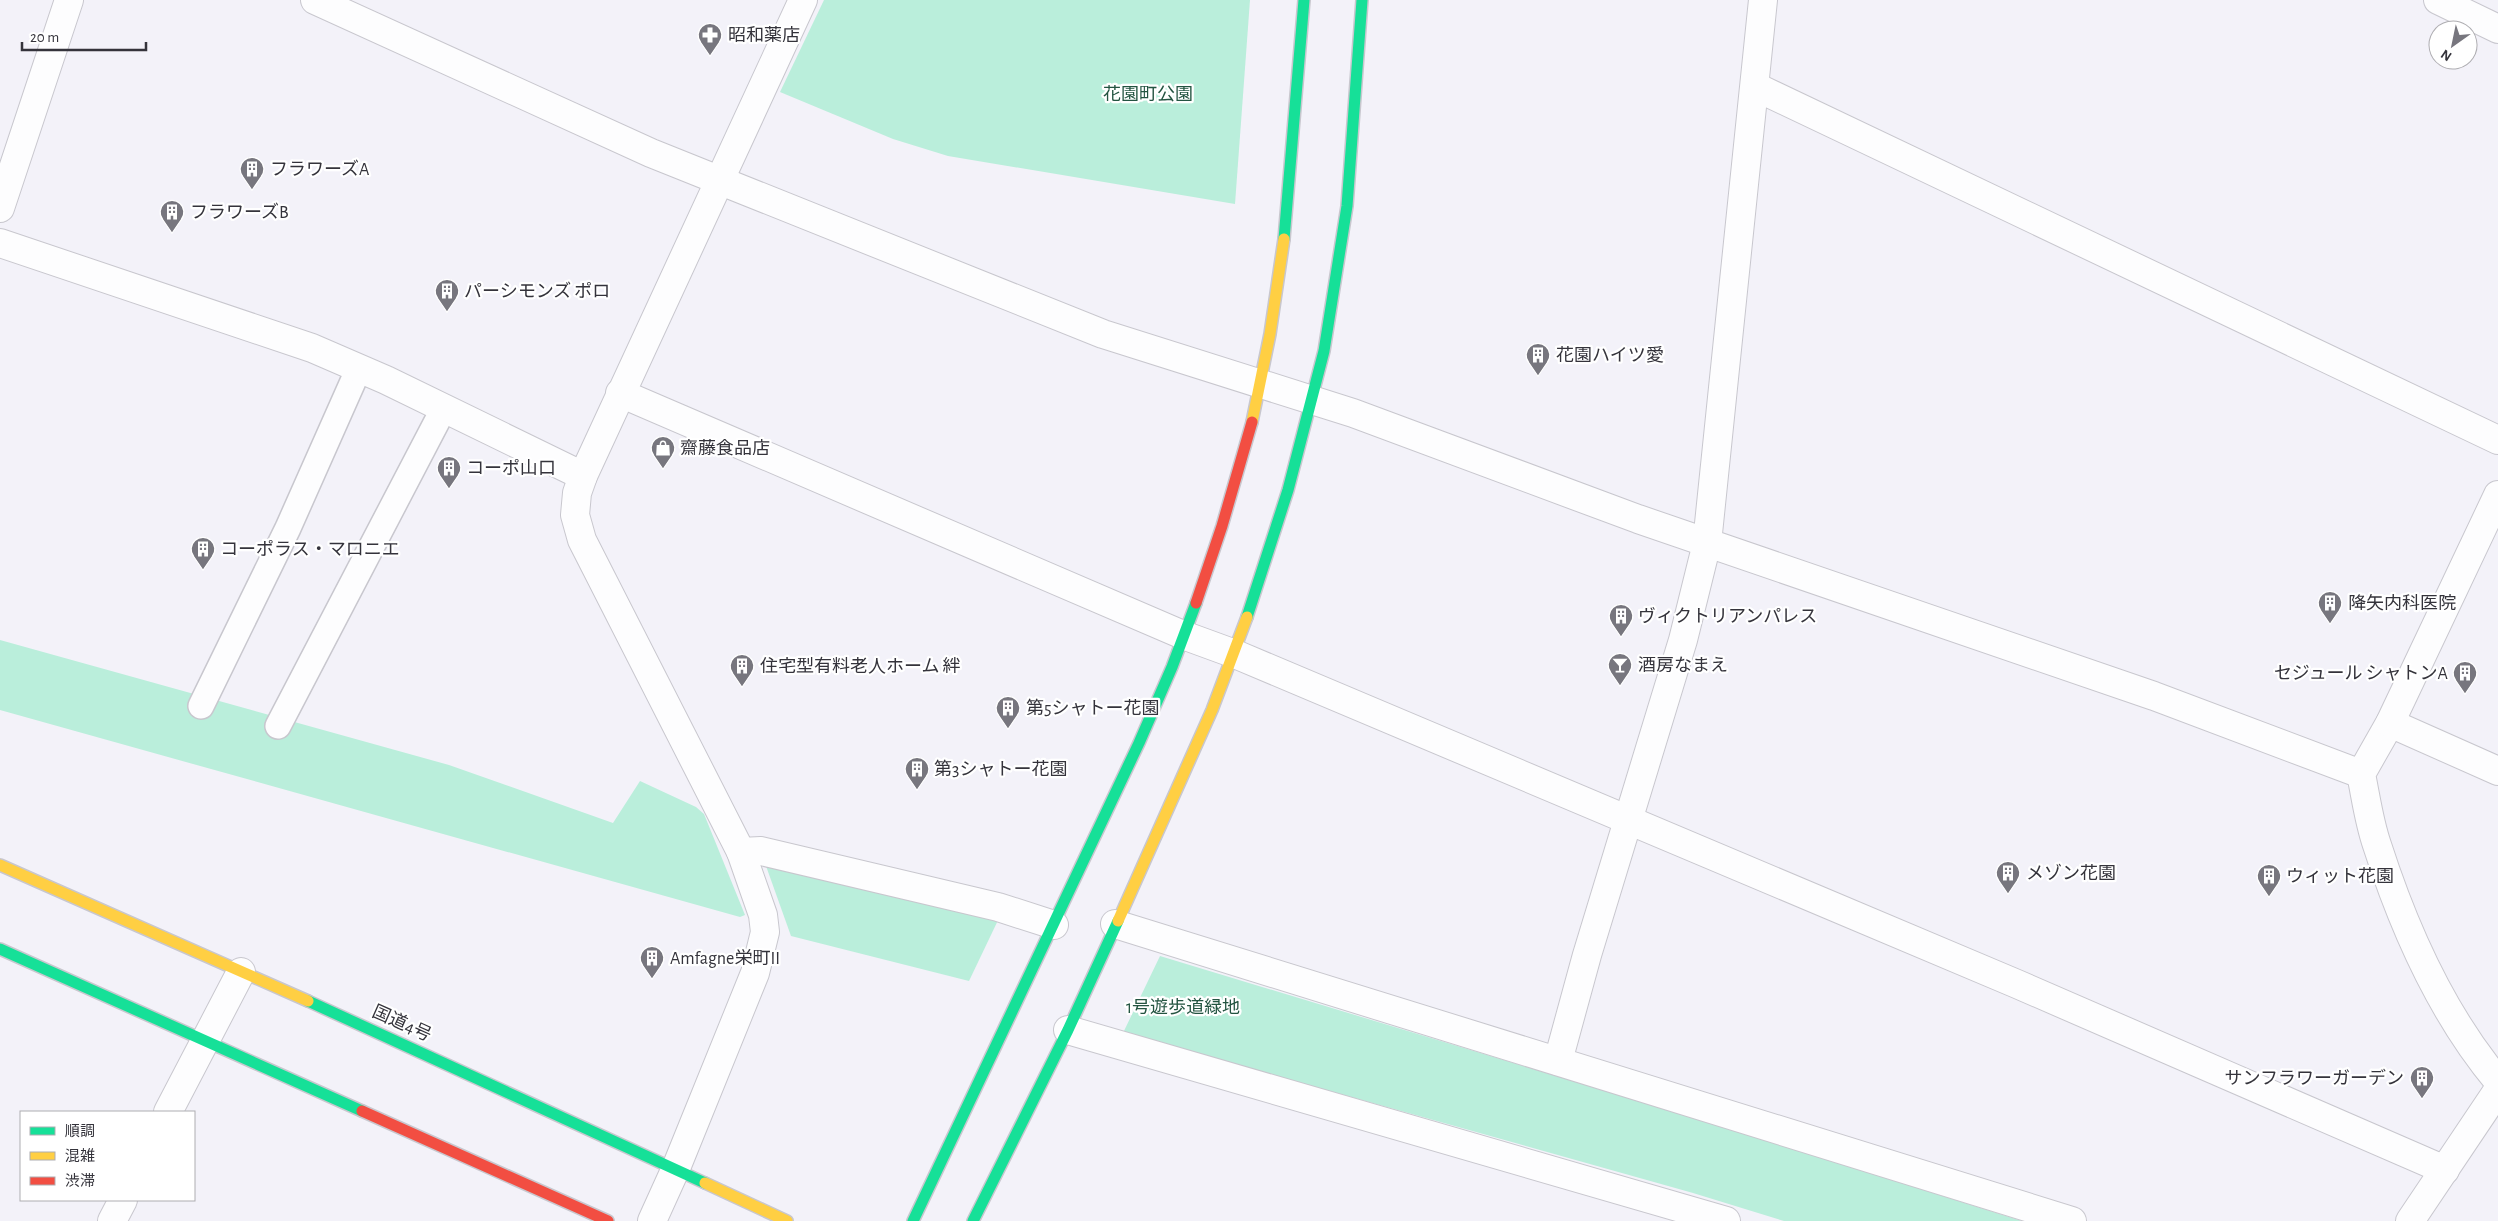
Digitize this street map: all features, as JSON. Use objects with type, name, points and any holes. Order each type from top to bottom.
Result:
[{"type":"main road","points":[[913,1221],[1054,925],[1172,668],[1238,469],[1260,384],[1274,313],[1292,179],[1304,0]]},
{"type":"main road","points":[[973,1221],[1068,1030],[1212,710],[1235,654],[1288,490],[1324,351],[1347,206],[1362,0]]},
{"type":"main road","name":"国道4号","points":[[0,865],[676,1168],[786,1221]]},
{"type":"main road","points":[[0,949],[608,1221]]},
{"type":"street","points":[[0,208],[69,0]]},
{"type":"street","points":[[315,0],[720,182],[1103,334],[1312,400],[1707,542],[2154,696],[2361,774]]},
{"type":"street","points":[[652,1221],[676,1168],[754,974],[765,932],[759,900],[741,852],[582,540],[575,515],[577,493],[620,393],[720,182],[803,0]]},
{"type":"street","points":[[1558,1061],[1587,955],[1683,640],[1707,542],[1756,87],[1763,0]]},
{"type":"street","points":[[2438,0],[2498,29]]},
{"type":"street","points":[[1756,87],[2498,440]]},
{"type":"street","points":[[0,243],[312,348],[444,408],[583,476]]},
{"type":"street","points":[[620,393],[1183,635],[1235,654],[1627,822],[2017,984],[2445,1170]]},
{"type":"street","points":[[2498,495],[2390,722],[2361,774],[2376,843],[2416,948],[2447,1010],[2472,1050],[2498,1081]]},
{"type":"street","points":[[2390,722],[2498,771]]},
{"type":"street","points":[[741,852],[761,851],[998,907],[1054,925]]},
{"type":"street","points":[[1115,924],[2072,1221]]},
{"type":"street","points":[[169,1111],[242,972]]},
{"type":"street","points":[[1068,1030],[1709,1219]]},
{"type":"street","points":[[2410,1221],[2498,1090]]},
{"type":"street","points":[[112,1221],[122,1201]]},
{"type":"lane","points":[[201,706],[288,528],[359,368]]},
{"type":"lane","points":[[278,726],[444,408]]},
{"type":"green space","name":"花園町公園","points":[[824,0],[1250,0],[1235,204],[948,156],[893,139],[780,92]]},
{"type":"green space","points":[[0,640],[449,765],[613,823],[640,781],[696,807],[704,814],[745,915],[740,917],[0,710]]},
{"type":"green space","points":[[766,866],[1001,914],[969,981],[791,936]]},
{"type":"green space","name":"1号遊歩道緑地","points":[[1160,956],[1702,1120],[2022,1221],[1784,1221],[1693,1193],[1123,1033]]},
{"type":"traffic: fast","points":[[1284,239],[1304,0]]},
{"type":"traffic: fast","points":[[1247,617],[1288,490],[1324,351],[1347,206],[1362,0]]},
{"type":"traffic: fast","points":[[913,1221],[1139,743],[1172,667],[1196,603]]},
{"type":"traffic: fast","points":[[973,1221],[1068,1030],[1118,921]]},
{"type":"traffic: fast","points":[[0,949],[362,1111]]},
{"type":"traffic: fast","points":[[308,1001],[705,1183]]},
{"type":"traffic: slow","points":[[1252,422],[1270,334],[1284,239]]},
{"type":"traffic: slow","points":[[1118,921],[1212,710],[1247,617]]},
{"type":"traffic: slow","points":[[0,865],[308,1001]]},
{"type":"traffic: slow","points":[[705,1183],[787,1221]]},
{"type":"traffic: jam","points":[[1196,603],[1222,526],[1252,422]]},
{"type":"traffic: jam","points":[[362,1111],[608,1221]]},
{"type":"place","name":"昭和薬店","points":[[710,56]]},
{"type":"place","name":"フラワーズA","points":[[252,190]]},
{"type":"place","name":"フラワーズB","points":[[172,233]]},
{"type":"place","name":"パーシモンズ ポロ","points":[[447,312]]},
{"type":"place","name":"花園ハイツ愛","points":[[1538,376]]},
{"type":"place","name":"齋藤食品店","points":[[663,469]]},
{"type":"place","name":"コーポ山口","points":[[449,489]]},
{"type":"place","name":"コーポラス・マロニエ","points":[[203,570]]},
{"type":"place","name":"降矢内科医院","points":[[2330,624]]},
{"type":"place","name":"ヴィクトリアンパレス","points":[[1621,637]]},
{"type":"place","name":"酒房なまえ","points":[[1620,686]]},
{"type":"place","name":"住宅型有料老人ホーム 絆","points":[[742,687]]},
{"type":"place","name":"セジュール シャトンA","points":[[2465,694]]},
{"type":"place","name":"第5シャトー花園","points":[[1008,729]]},
{"type":"place","name":"第3シャトー花園","points":[[917,790]]},
{"type":"place","name":"メゾン花園","points":[[2008,894]]},
{"type":"place","name":"ウィット花園","points":[[2269,897]]},
{"type":"place","name":"Amfagne栄町II","points":[[652,979]]},
{"type":"place","name":"サンフラワーガーデン","points":[[2422,1099]]}]
